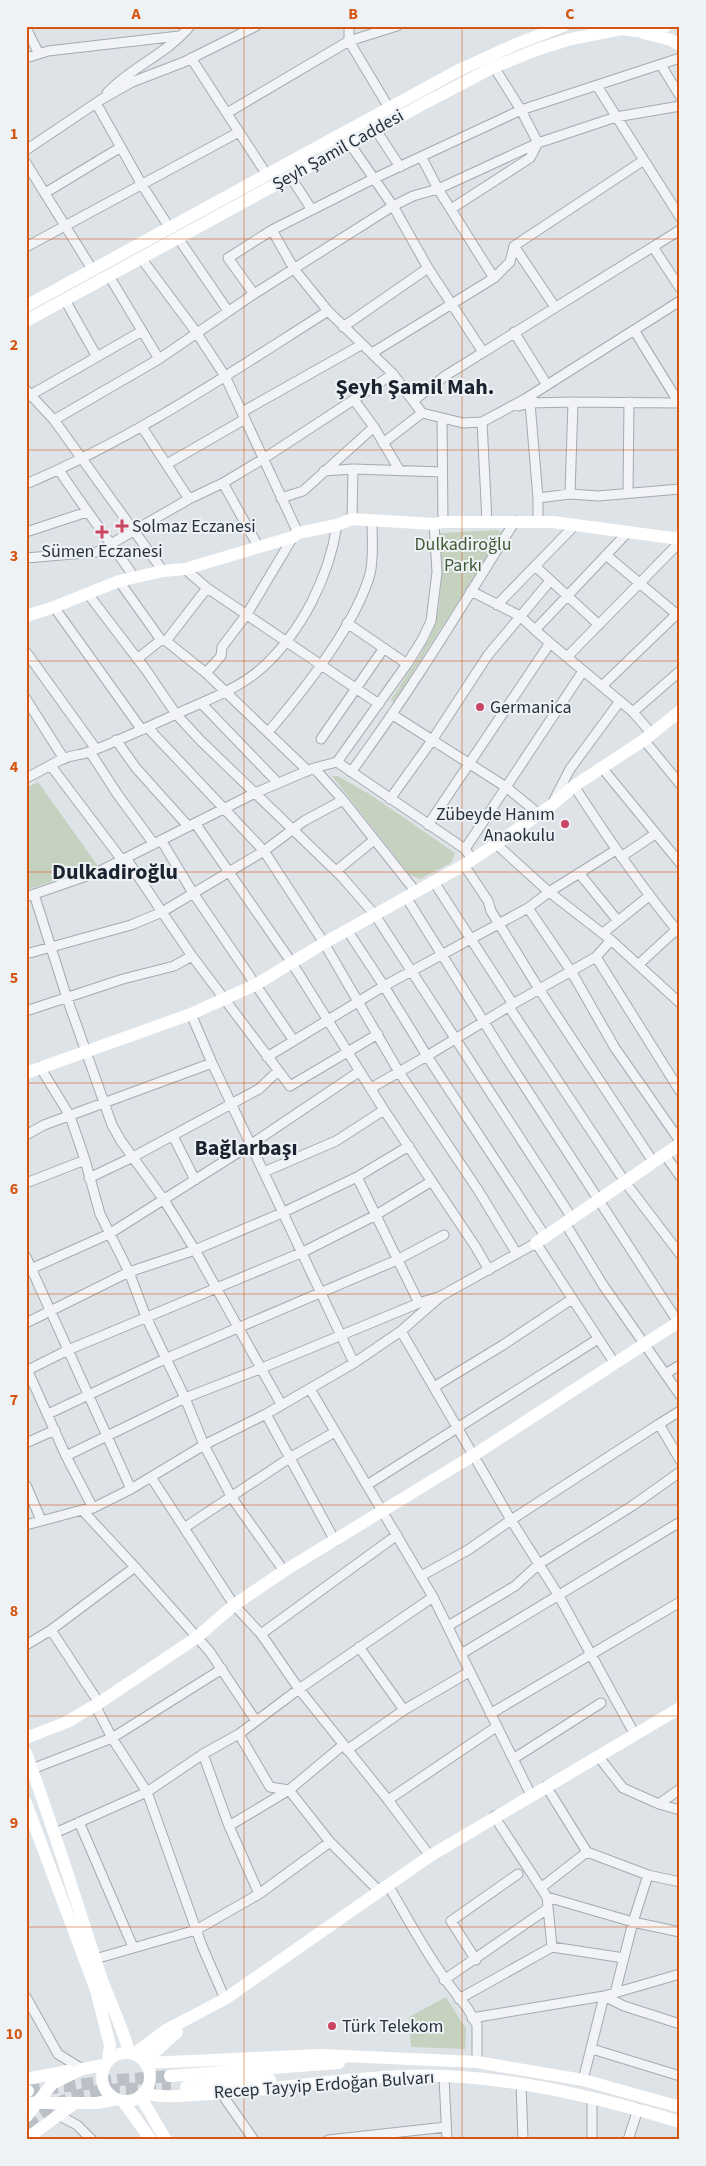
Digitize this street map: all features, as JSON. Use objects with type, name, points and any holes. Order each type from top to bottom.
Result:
[{"type":"main road","name":"Şeyh Şamil Caddesi","points":[[26,306],[92,268],[478,60],[563,26]]},
{"type":"main road","name":"Şeyh Şamil Caddesi","points":[[26,321],[290,176],[494,67],[539,49],[571,39],[622,29],[666,26]]},
{"type":"main road","points":[[635,29],[671,40],[680,45]]},
{"type":"main road","points":[[26,616],[119,581],[163,571],[185,569],[352,519],[439,523],[538,521],[680,540]]},
{"type":"main road","points":[[26,1073],[191,1014],[257,984],[324,943],[434,882],[467,858],[496,844],[552,805],[574,786],[603,769],[648,737],[680,711]]},
{"type":"main road","points":[[540,1239],[680,1143]]},
{"type":"main road","points":[[26,1738],[67,1722],[97,1704],[196,1638],[234,1605],[284,1571],[474,1455],[679,1321]]},
{"type":"main road","points":[[29,2088],[82,2068],[106,2063],[118,2054],[139,2058],[165,2042],[201,2013],[225,1999],[430,1856],[494,1816],[680,1708]]},
{"type":"main road","points":[[26,1753],[55,1833],[104,1985],[124,2030],[150,2076],[149,2083],[141,2095],[130,2100],[75,2103],[29,2088]]},
{"type":"main road","points":[[26,1803],[96,1990],[110,2045],[102,2078],[103,2085],[106,2091],[120,2100],[151,2140]]},
{"type":"main road","name":"Recep Tayyip Erdoğan Bulvarı","points":[[139,2058],[322,2055],[478,2062],[582,2080],[680,2106]]},
{"type":"main road","points":[[404,2076],[170,2082],[370,2060],[428,2059]]},
{"type":"main road","points":[[29,2088],[52,2084],[82,2068]]},
{"type":"main road","name":"Recep Tayyip Erdoğan Bulvarı","points":[[141,2095],[157,2097],[221,2093],[404,2076],[444,2077],[521,2084],[592,2098],[680,2122]]},
{"type":"main road","points":[[26,2116],[29,2088]]},
{"type":"main road","points":[[141,2095],[166,2140]]},
{"type":"main road","points":[[26,2139],[75,2103]]},
{"type":"street","points":[[99,101],[119,79],[190,26]]},
{"type":"street","points":[[349,26],[349,41],[389,108]]},
{"type":"street","points":[[226,113],[349,41],[397,26]]},
{"type":"street","points":[[26,150],[99,101],[132,82],[191,58],[254,27]]},
{"type":"street","points":[[26,28],[39,54]]},
{"type":"street","points":[[26,58],[48,51],[179,36]]},
{"type":"street","points":[[191,58],[267,175]]},
{"type":"street","points":[[254,294],[228,258],[272,230],[373,179],[422,158],[521,110],[680,58]]},
{"type":"street","points":[[661,64],[680,96]]},
{"type":"street","points":[[494,67],[521,110],[538,143]]},
{"type":"street","points":[[597,86],[680,217]]},
{"type":"street","points":[[99,101],[121,148],[169,227]]},
{"type":"street","points":[[54,420],[159,360],[196,332],[254,294],[393,206],[412,196],[438,189],[538,143],[616,117],[680,106]]},
{"type":"street","points":[[376,130],[400,167]]},
{"type":"street","points":[[26,247],[239,132]]},
{"type":"street","points":[[451,209],[530,158],[538,143]]},
{"type":"street","points":[[350,144],[393,206],[428,268],[483,352]]},
{"type":"street","points":[[45,193],[121,148]]},
{"type":"street","points":[[422,158],[438,189],[494,278]]},
{"type":"street","points":[[372,353],[494,278],[510,262],[514,246],[644,160]]},
{"type":"street","points":[[26,164],[92,268]]},
{"type":"street","points":[[290,176],[312,210]]},
{"type":"street","points":[[272,230],[294,269],[328,311],[361,345],[394,374],[422,413],[463,423],[482,422],[506,409],[680,301]]},
{"type":"street","points":[[413,401],[445,376],[680,230]]},
{"type":"street","points":[[178,238],[228,311]]},
{"type":"street","points":[[514,246],[555,307]]},
{"type":"street","points":[[653,247],[680,288]]},
{"type":"street","points":[[142,258],[196,332],[225,376],[296,535],[247,614],[222,647],[220,656],[206,673]]},
{"type":"street","points":[[343,327],[428,268]]},
{"type":"street","points":[[109,276],[159,360]]},
{"type":"street","points":[[65,300],[97,357]]},
{"type":"street","points":[[26,484],[59,470],[142,427],[328,311]]},
{"type":"street","points":[[634,330],[679,403]]},
{"type":"street","points":[[142,331],[28,395],[54,420],[163,571]]},
{"type":"street","points":[[514,332],[547,385]]},
{"type":"street","points":[[167,464],[361,345]]},
{"type":"street","points":[[26,558],[97,552],[189,499],[223,483],[394,374]]},
{"type":"street","points":[[538,521],[538,498],[530,403],[547,385]]},
{"type":"street","points":[[354,400],[374,427],[400,471]]},
{"type":"street","points":[[570,494],[573,402]]},
{"type":"street","points":[[628,493],[629,402]]},
{"type":"street","points":[[506,409],[530,403],[679,403]]},
{"type":"street","points":[[383,443],[422,413]]},
{"type":"street","points":[[281,1404],[195,1250],[164,1200],[112,1126],[30,896],[98,872],[255,792],[336,762],[407,664],[431,621],[437,572],[442,472],[442,418]]},
{"type":"street","points":[[482,422],[487,521]]},
{"type":"street","points":[[142,427],[189,499]]},
{"type":"street","points":[[281,498],[302,490],[374,427]]},
{"type":"street","points":[[324,471],[353,468],[442,472]]},
{"type":"street","points":[[352,519],[353,468]]},
{"type":"street","points":[[59,470],[134,577]]},
{"type":"street","points":[[223,483],[258,546]]},
{"type":"street","points":[[538,498],[570,494],[598,496],[680,489]]},
{"type":"street","points":[[26,532],[87,512]]},
{"type":"street","points":[[269,732],[297,699],[356,609],[370,572],[372,520]]},
{"type":"street","points":[[351,772],[393,715],[515,521]]},
{"type":"street","points":[[27,777],[64,759],[93,750],[145,729],[226,692],[262,668],[286,642],[306,611],[324,575],[334,546],[337,525]]},
{"type":"street","points":[[497,605],[575,525]]},
{"type":"street","points":[[535,630],[628,532]]},
{"type":"street","points":[[567,657],[680,540]]},
{"type":"street","points":[[602,686],[679,614],[638,584],[606,556]]},
{"type":"street","points":[[535,566],[599,625]]},
{"type":"street","points":[[185,569],[207,588],[379,704]]},
{"type":"street","points":[[119,581],[164,641],[206,673],[343,800],[374,840],[411,894],[442,953],[484,1022],[598,1200],[679,1321]]},
{"type":"street","points":[[390,799],[433,739],[488,655],[550,581]]},
{"type":"street","points":[[137,659],[164,641],[207,588]]},
{"type":"street","points":[[471,591],[520,616],[633,712],[680,784]]},
{"type":"street","points":[[88,594],[176,714],[200,740],[336,871],[375,914],[569,1220],[603,1285],[680,1395]]},
{"type":"street","points":[[54,607],[145,729],[224,808],[264,852],[324,943],[399,1072],[478,1190],[517,1254]]},
{"type":"street","points":[[347,623],[407,664]]},
{"type":"street","points":[[428,825],[550,643]]},
{"type":"street","points":[[321,739],[384,648]]},
{"type":"street","points":[[26,652],[93,750],[118,795],[158,842],[294,1040]]},
{"type":"street","points":[[467,858],[506,787],[583,671]]},
{"type":"street","points":[[633,712],[680,671]]},
{"type":"street","points":[[26,699],[64,759]]},
{"type":"street","points":[[552,805],[570,769],[620,700]]},
{"type":"street","points":[[201,703],[278,783]]},
{"type":"street","points":[[393,715],[506,787],[539,814]]},
{"type":"street","points":[[116,740],[136,768],[192,824],[292,963],[384,1110],[489,1270]]},
{"type":"street","points":[[336,762],[428,825],[467,858],[491,911],[539,989],[654,1162]]},
{"type":"street","points":[[51,766],[124,859],[192,956],[290,1086],[378,1034]]},
{"type":"street","points":[[603,769],[680,863]]},
{"type":"street","points":[[574,786],[618,853],[678,932],[638,965]]},
{"type":"street","points":[[26,954],[49,946],[131,925],[162,912],[264,852],[292,828],[343,800]]},
{"type":"street","points":[[267,1057],[412,970],[528,908],[579,873],[655,834]]},
{"type":"street","points":[[336,871],[374,840]]},
{"type":"street","points":[[496,844],[549,892],[603,933],[679,1001]]},
{"type":"street","points":[[579,873],[618,921]]},
{"type":"street","points":[[434,882],[471,937],[511,1006],[625,1182],[680,1254]]},
{"type":"street","points":[[603,933],[649,896]]},
{"type":"street","points":[[528,908],[571,971],[615,1048],[680,1143]]},
{"type":"street","points":[[347,930],[384,986],[540,1239],[572,1299],[615,1364]]},
{"type":"street","points":[[371,1088],[596,957],[611,940]]},
{"type":"street","points":[[26,1010],[123,979],[174,966],[192,956]]},
{"type":"street","points":[[596,957],[680,1090]]},
{"type":"street","points":[[191,1014],[231,1105],[284,1212],[354,1363]]},
{"type":"street","points":[[26,1135],[44,1125],[212,1063]]},
{"type":"street","points":[[40,1067],[70,1116],[100,1214],[128,1272],[165,1359],[185,1398],[204,1445],[232,1498],[284,1571]]},
{"type":"street","points":[[89,1178],[133,1158],[231,1105],[259,1089],[278,1071]]},
{"type":"street","points":[[29,1270],[109,1234],[250,1145],[360,1071]]},
{"type":"street","points":[[264,1172],[336,1141],[384,1110]]},
{"type":"street","points":[[173,1136],[195,1180]]},
{"type":"street","points":[[26,1323],[128,1272],[195,1250],[284,1212],[357,1177],[409,1146]]},
{"type":"street","points":[[665,1155],[680,1176]]},
{"type":"street","points":[[26,1183],[85,1160]]},
{"type":"street","points":[[357,1177],[419,1303]]},
{"type":"street","points":[[94,1508],[66,1456],[27,1369],[303,1252],[376,1215],[432,1181]]},
{"type":"street","points":[[48,1414],[165,1359],[398,1260],[444,1235]]},
{"type":"street","points":[[66,1456],[185,1398],[440,1296],[489,1270],[540,1239]]},
{"type":"street","points":[[26,1257],[29,1270],[50,1310],[131,1489]]},
{"type":"street","points":[[26,1525],[94,1508],[131,1489],[204,1445],[266,1414],[354,1363],[401,1331],[440,1296]]},
{"type":"street","points":[[434,1386],[503,1345],[572,1299]]},
{"type":"street","points":[[401,1331],[511,1520],[559,1596],[634,1735]]},
{"type":"street","points":[[367,1485],[598,1339]]},
{"type":"street","points":[[664,1374],[680,1366]]},
{"type":"street","points":[[310,1389],[421,1576],[532,1795]]},
{"type":"street","points":[[421,1576],[468,1550],[680,1410]]},
{"type":"street","points":[[266,1414],[335,1540]]},
{"type":"street","points":[[659,1424],[680,1460]]},
{"type":"street","points":[[26,1443],[55,1430]]},
{"type":"street","points":[[184,1528],[232,1498],[291,1457],[335,1432]]},
{"type":"street","points":[[448,1626],[515,1586],[539,1564],[632,1506],[680,1472]]},
{"type":"street","points":[[151,1477],[234,1605],[261,1634],[299,1689],[388,1800],[430,1856]]},
{"type":"street","points":[[26,1485],[41,1520]]},
{"type":"street","points":[[82,1510],[135,1567],[222,1669],[256,1721]]},
{"type":"street","points":[[460,1654],[680,1522]]},
{"type":"street","points":[[261,1634],[397,1535]]},
{"type":"street","points":[[26,1645],[51,1630],[135,1567]]},
{"type":"street","points":[[55,1833],[147,1792],[203,1754],[239,1734],[299,1689],[432,1597]]},
{"type":"street","points":[[490,1714],[590,1653],[680,1602]]},
{"type":"street","points":[[51,1630],[97,1704],[112,1738],[147,1792],[196,1930],[225,1999]]},
{"type":"street","points":[[359,1647],[404,1710]]},
{"type":"street","points":[[32,1769],[112,1738],[222,1669]]},
{"type":"street","points":[[229,1826],[289,1790],[345,1748],[404,1710],[469,1672]]},
{"type":"street","points":[[513,1759],[601,1703]]},
{"type":"street","points":[[388,1800],[496,1726]]},
{"type":"street","points":[[239,1734],[270,1787],[289,1790],[330,1842],[383,1888],[444,1980],[477,2024],[478,2062]]},
{"type":"street","points":[[203,1754],[229,1826],[258,1894]]},
{"type":"street","points":[[598,1756],[623,1788],[659,1804],[680,1810]]},
{"type":"street","points":[[546,1786],[587,1852],[648,1875],[680,1882]]},
{"type":"street","points":[[659,1804],[680,1789]]},
{"type":"street","points":[[494,1816],[547,1897],[552,1947]]},
{"type":"street","points":[[79,1822],[133,1947]]},
{"type":"street","points":[[95,1959],[196,1930],[258,1894],[330,1842]]},
{"type":"street","points":[[542,1887],[587,1852]]},
{"type":"street","points":[[476,1960],[451,1920],[518,1874]]},
{"type":"street","points":[[615,1993],[633,1922],[648,1875]]},
{"type":"street","points":[[547,1897],[633,1922],[680,1932]]},
{"type":"street","points":[[444,1980],[476,1960],[548,1909]]},
{"type":"street","points":[[459,1999],[552,1947],[624,1958]]},
{"type":"street","points":[[472,2018],[604,1996],[680,1974]]},
{"type":"street","points":[[604,1996],[624,2006],[680,2024]]},
{"type":"street","points":[[582,2080],[592,2049],[604,1996]]},
{"type":"street","points":[[26,1997],[58,2054],[82,2068]]},
{"type":"street","points":[[592,2049],[680,2076]]},
{"type":"street","points":[[444,2077],[447,2140]]},
{"type":"street","points":[[521,2084],[523,2140]]},
{"type":"street","points":[[221,2093],[254,2140]]},
{"type":"street","points":[[592,2098],[592,2140]]},
{"type":"street","points":[[628,2140],[638,2110]]},
{"type":"street","points":[[58,2115],[77,2125],[92,2140]]},
{"type":"street","points":[[328,2140],[446,2127]]},
{"type":"green space","name":"Dulkadiroğlu Parkı","points":[[498,530],[502,534],[394,702],[390,701],[423,649],[436,622],[440,597],[440,533]]},
{"type":"green space","points":[[332,776],[338,776],[371,795],[455,853],[451,863],[420,879],[410,875]]},
{"type":"green space","points":[[38,782],[98,866],[26,890],[26,788]]},
{"type":"green space","points":[[446,1997],[466,2029],[465,2049],[411,2047],[409,2017]]},
{"type":"tunnel","points":[[28,2091],[170,2076]]},
{"type":"tunnel","points":[[26,2124],[58,2103],[82,2094],[120,2089],[171,2088]]},
{"type":"place","name":"Solmaz Eczanesi","points":[[122,526]]},
{"type":"place","name":"Sümen Eczanesi","points":[[102,532]]},
{"type":"place","name":"Germanica","points":[[480,707]]},
{"type":"place","name":"Zübeyde Hanım Anaokulu","points":[[565,824]]},
{"type":"place","name":"Türk Telekom","points":[[332,2026]]},
{"type":"district","name":"Şeyh Şamil Mah.","points":[[415,387]]},
{"type":"district","name":"Dulkadiroğlu","points":[[115,872]]},
{"type":"district","name":"Bağlarbaşı","points":[[246,1148]]}]
